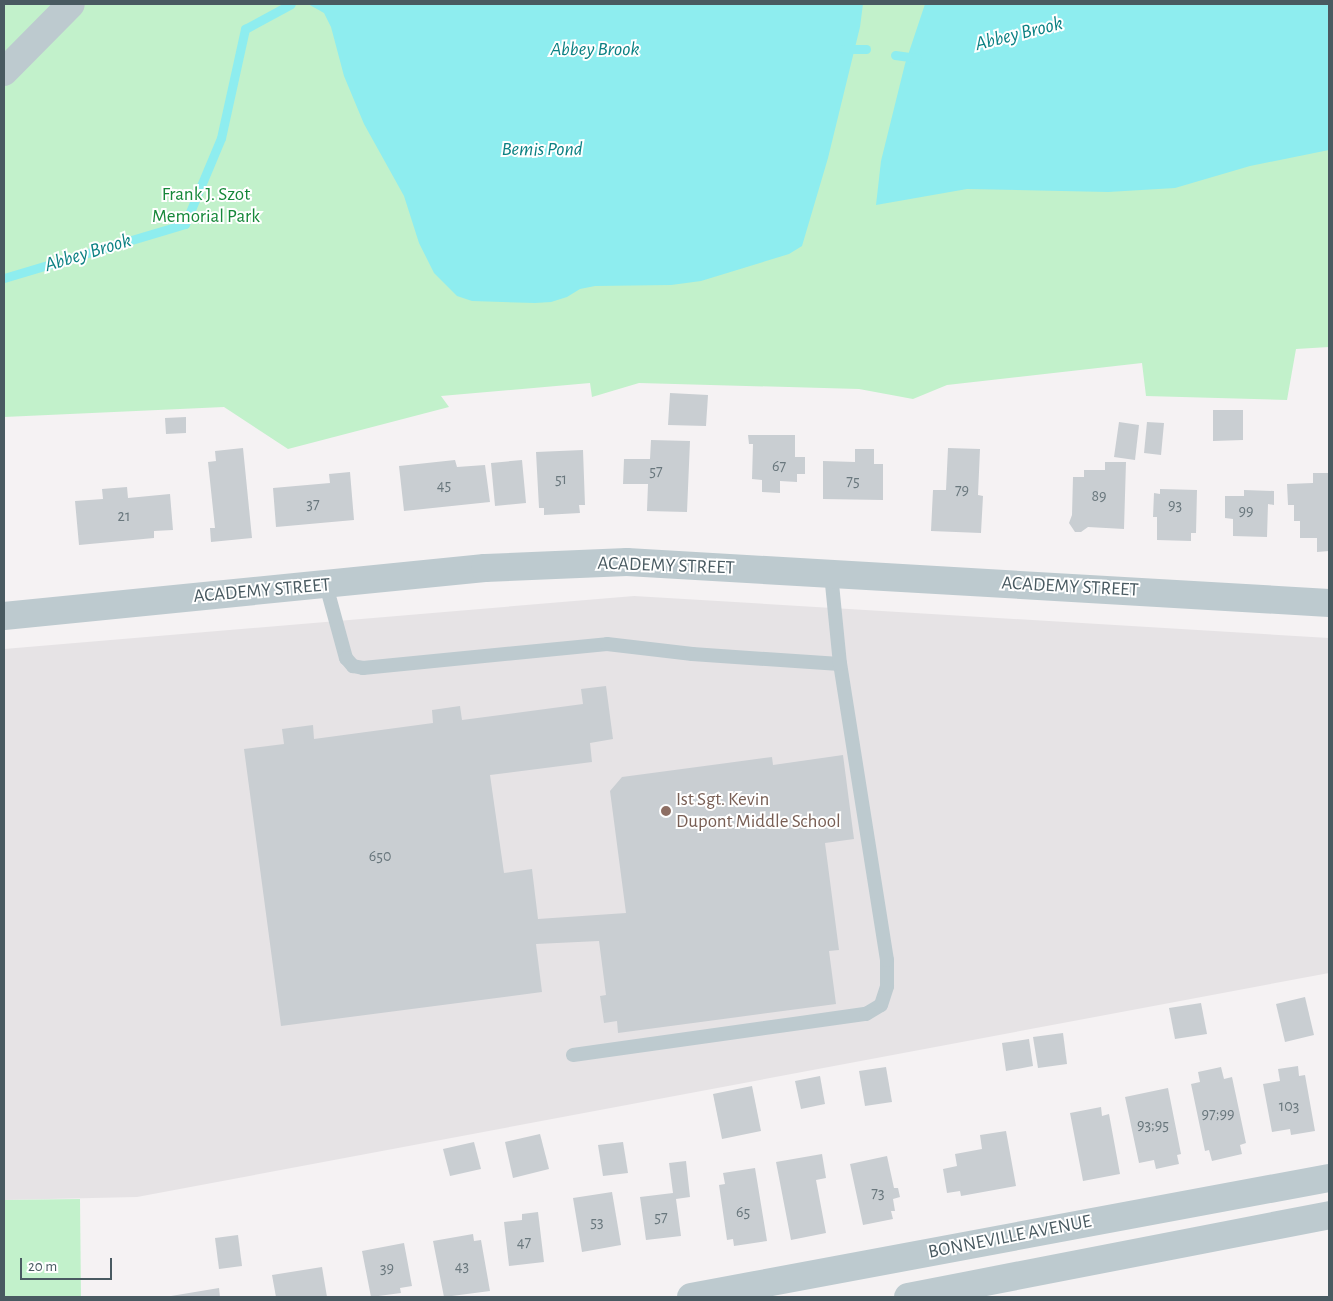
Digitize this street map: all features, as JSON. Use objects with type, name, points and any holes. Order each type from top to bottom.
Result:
[{"type":"street","points":[[4,72],[71,4]]},
{"type":"street","name":"ACADEMY STREET","points":[[4,616],[485,568],[626,562],[1329,603]]},
{"type":"street","name":"BONNEVILLE AVENUE","points":[[691,1297],[1329,1178]]},
{"type":"street","name":"BONNEVILLE AVENUE","points":[[908,1297],[1329,1215]]},
{"type":"lane","points":[[574,1055],[866,1014],[881,1005],[887,986],[887,960],[840,664],[831,574]]},
{"type":"lane","points":[[326,585],[346,658],[353,666],[363,668],[607,644],[692,654],[840,664]]},
{"type":"shaded area","name":"Ist Sgt. Kevin Dupont Middle School","points":[[634,596],[1329,638],[1329,973],[137,1197],[4,1200],[4,649]]},
{"type":"green space","name":"Frank J. Szot Memorial Park","points":[[4,4],[1329,4],[1329,347],[1296,349],[1287,400],[1146,396],[1142,363],[947,385],[913,399],[859,389],[639,383],[592,397],[590,383],[441,396],[449,407],[288,449],[224,407],[4,417]]},
{"type":"green space","points":[[80,1199],[81,1297],[4,1297],[4,1200]]},
{"type":"water","name":"Bemis Pond","points":[[308,4],[863,4],[860,27],[828,158],[802,246],[789,254],[701,281],[671,285],[595,286],[580,289],[567,297],[551,302],[535,303],[472,301],[457,296],[434,273],[419,243],[404,196],[364,124],[344,76],[331,27],[324,13]]},
{"type":"water","points":[[925,4],[1329,4],[1329,150],[1250,166],[1175,188],[1108,192],[967,189],[876,205],[881,161],[905,64]]},
{"type":"building","points":[[670,393],[708,395],[706,426],[668,425]]},
{"type":"building","points":[[1213,410],[1243,410],[1243,440],[1213,441]]},
{"type":"building","points":[[186,417],[186,433],[166,434],[165,418]]},
{"type":"building","points":[[1119,422],[1139,425],[1135,460],[1114,457]]},
{"type":"building","points":[[1147,422],[1164,423],[1161,455],[1144,453]]},
{"type":"building","points":[[748,435],[795,435],[795,457],[805,457],[805,474],[797,474],[797,482],[780,481],[780,493],[762,492],[762,480],[752,479],[753,444],[749,444]]},
{"type":"building","points":[[651,440],[690,441],[687,512],[647,511],[648,484],[623,484],[624,459],[650,459]]},
{"type":"building","points":[[243,448],[252,538],[211,542],[210,528],[215,528],[208,462],[216,461],[215,451]]},
{"type":"building","points":[[948,448],[980,449],[978,495],[983,496],[981,533],[931,531],[933,490],[946,490]]},
{"type":"building","points":[[855,449],[874,449],[874,464],[883,464],[883,500],[823,499],[823,461],[855,462]]},
{"type":"building","points":[[583,450],[585,505],[579,505],[580,513],[544,515],[544,508],[539,508],[536,452]]},
{"type":"building","points":[[455,460],[457,467],[485,465],[490,502],[404,511],[399,466]]},
{"type":"building","points":[[522,460],[526,503],[495,506],[491,463]]},
{"type":"building","points":[[1105,462],[1126,462],[1124,529],[1088,527],[1081,532],[1075,532],[1069,523],[1072,515],[1073,477],[1084,477],[1084,470],[1105,470]]},
{"type":"building","points":[[350,472],[354,520],[276,527],[273,488],[330,483],[329,474]]},
{"type":"building","points":[[1313,473],[1329,473],[1329,551],[1317,552],[1317,538],[1300,538],[1300,521],[1294,521],[1294,505],[1288,505],[1287,484],[1313,483]]},
{"type":"building","points":[[127,487],[128,498],[170,494],[173,530],[154,531],[154,538],[79,545],[75,501],[103,499],[102,489]]},
{"type":"building","points":[[1160,489],[1197,490],[1196,533],[1191,533],[1191,541],[1157,540],[1157,517],[1153,517],[1154,493],[1160,494]]},
{"type":"building","points":[[1244,490],[1274,491],[1274,505],[1268,504],[1267,537],[1233,536],[1233,519],[1225,518],[1225,496],[1244,496]]},
{"type":"building","name":"Ist Sgt. Kevin Dupont Middle School","points":[[606,686],[613,739],[590,743],[592,762],[490,775],[504,873],[532,869],[538,919],[626,913],[610,791],[622,777],[772,757],[773,765],[843,755],[854,839],[825,843],[839,950],[829,951],[836,1004],[618,1033],[617,1021],[604,1023],[600,996],[606,995],[599,941],[536,944],[542,992],[281,1026],[244,749],[284,744],[282,729],[313,725],[314,739],[433,723],[432,710],[460,706],[462,720],[583,704],[581,689]]},
{"type":"building","points":[[1305,997],[1314,1035],[1285,1042],[1276,1004]]},
{"type":"building","points":[[1201,1003],[1207,1034],[1175,1039],[1169,1008]]},
{"type":"building","points":[[1063,1033],[1067,1064],[1038,1068],[1033,1037]]},
{"type":"building","points":[[1029,1039],[1033,1066],[1006,1071],[1002,1043]]},
{"type":"building","points":[[1298,1066],[1299,1076],[1305,1075],[1315,1131],[1291,1135],[1290,1129],[1272,1132],[1263,1084],[1280,1081],[1278,1069]]},
{"type":"building","points":[[886,1067],[892,1102],[865,1106],[859,1071]]},
{"type":"building","points":[[1221,1067],[1224,1079],[1232,1077],[1246,1143],[1240,1145],[1242,1154],[1212,1161],[1209,1150],[1205,1151],[1191,1084],[1200,1082],[1198,1072]]},
{"type":"building","points":[[820,1076],[825,1104],[801,1109],[795,1081]]},
{"type":"building","points":[[752,1086],[761,1131],[722,1139],[713,1094]]},
{"type":"building","points":[[1168,1088],[1181,1154],[1177,1155],[1179,1164],[1156,1169],[1154,1160],[1139,1163],[1125,1097]]},
{"type":"building","points":[[1101,1107],[1102,1116],[1109,1114],[1120,1174],[1083,1181],[1070,1113]]},
{"type":"building","points":[[1006,1131],[1016,1186],[961,1196],[960,1191],[947,1193],[943,1169],[957,1166],[955,1154],[982,1149],[980,1135]]},
{"type":"building","points":[[540,1134],[549,1169],[513,1178],[505,1142]]},
{"type":"building","points":[[474,1142],[481,1169],[450,1176],[443,1149]]},
{"type":"building","points":[[623,1142],[628,1173],[603,1176],[598,1145]]},
{"type":"building","points":[[822,1154],[826,1178],[816,1180],[826,1233],[791,1240],[776,1162]]},
{"type":"building","points":[[887,1156],[894,1188],[898,1188],[900,1197],[893,1199],[895,1211],[891,1211],[893,1219],[863,1225],[850,1164]]},
{"type":"building","points":[[686,1161],[690,1197],[676,1199],[681,1236],[646,1240],[640,1197],[673,1193],[669,1163]]},
{"type":"building","points":[[755,1168],[767,1241],[734,1246],[733,1239],[727,1240],[719,1185],[725,1184],[723,1173]]},
{"type":"building","points":[[612,1192],[621,1245],[582,1252],[573,1198]]},
{"type":"building","points":[[538,1212],[544,1262],[509,1266],[504,1222],[522,1220],[522,1214]]},
{"type":"building","points":[[473,1234],[474,1241],[481,1240],[490,1291],[444,1297],[433,1241]]},
{"type":"building","points":[[238,1235],[242,1266],[219,1269],[215,1238]]},
{"type":"building","points":[[404,1243],[412,1286],[400,1288],[401,1293],[371,1297],[362,1251]]},
{"type":"building","points":[[322,1267],[327,1297],[276,1297],[272,1275]]},
{"type":"building","points":[[219,1288],[220,1297],[171,1297],[171,1296]]},
{"type":"waterway","name":"Abbey Brook","points":[[4,278],[185,224],[221,138],[245,29],[291,4]]},
{"type":"waterway","name":"Abbey Brook","points":[[844,49],[866,49]]},
{"type":"waterway","name":"Abbey Brook","points":[[895,55],[917,58]]},
{"type":"place","name":"Ist Sgt. Kevin Dupont Middle School","points":[[666,811]]}]
